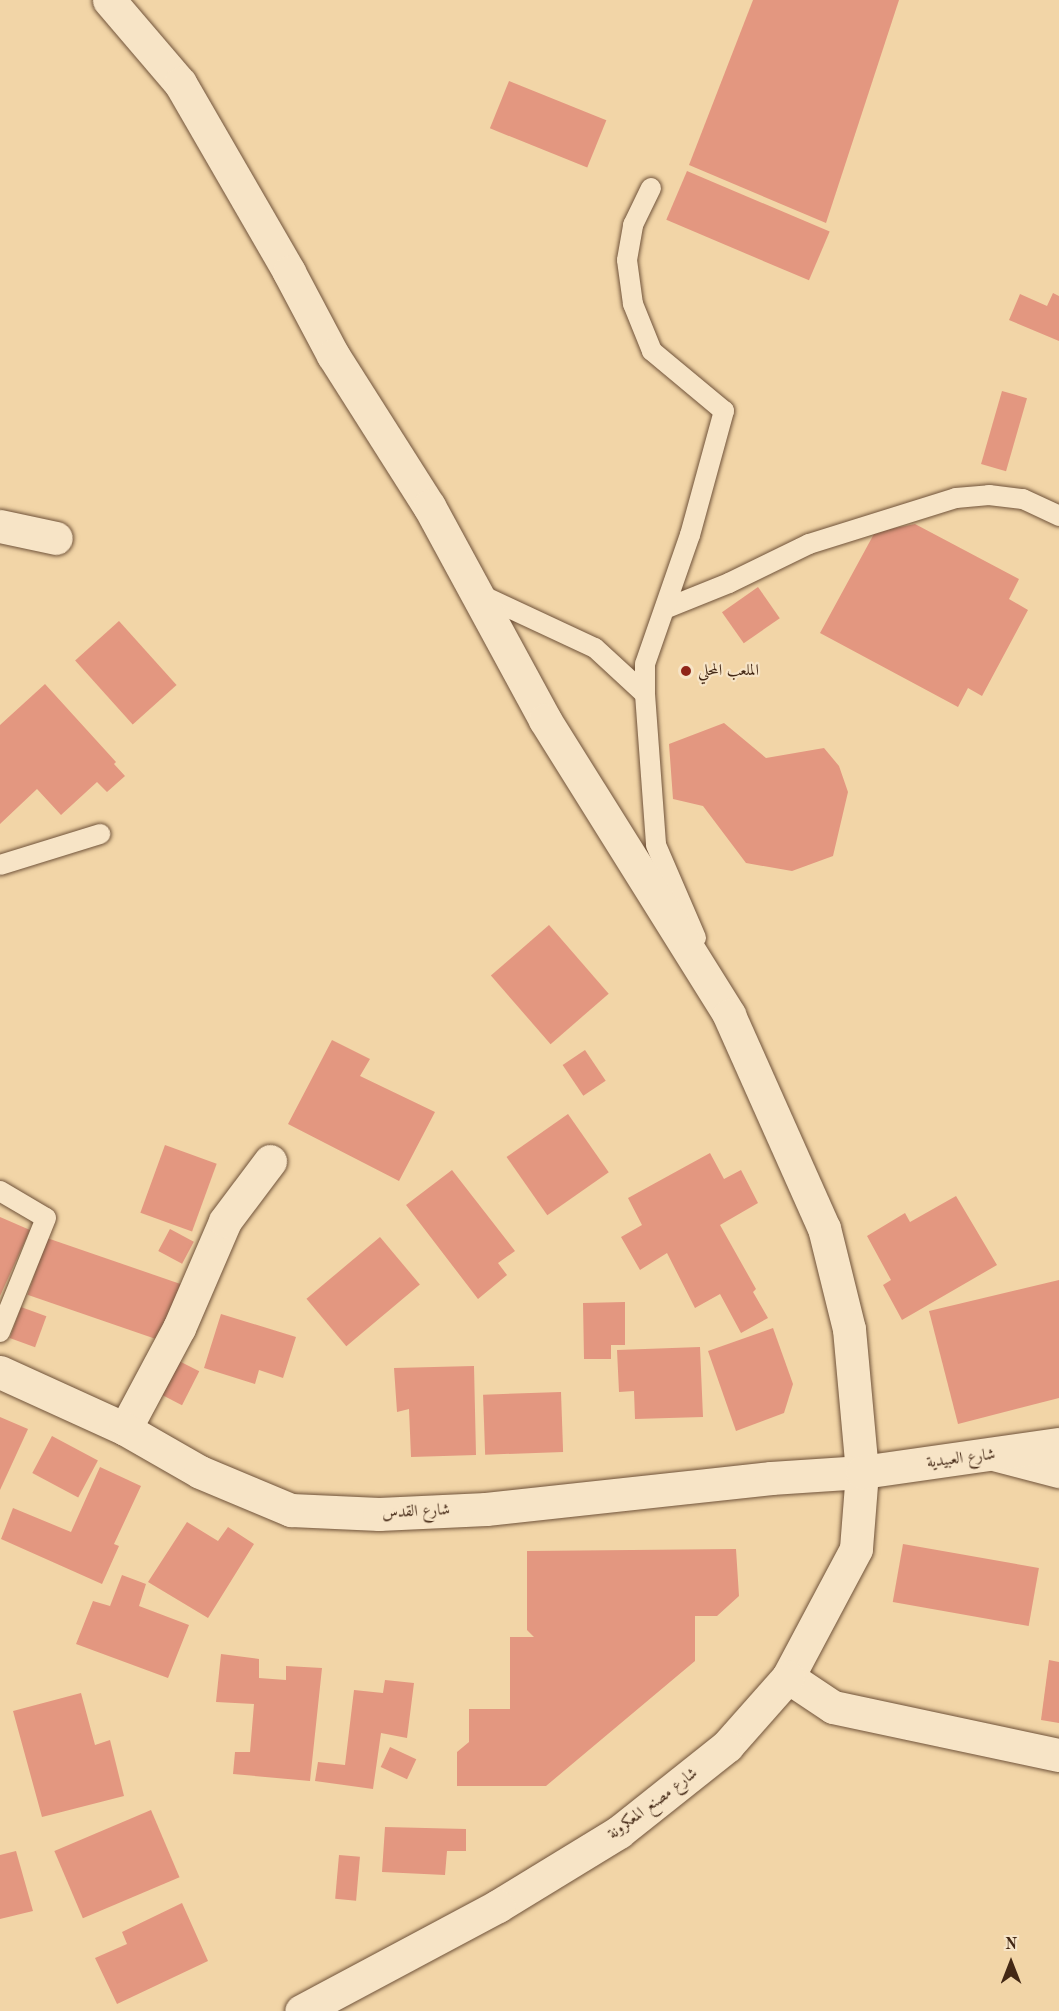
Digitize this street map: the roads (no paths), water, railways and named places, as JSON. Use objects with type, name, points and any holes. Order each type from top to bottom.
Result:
[{"type":"street","name":"شارع مصنع المعكرونة","points":[[108,0],[180,83],[289,272],[333,355],[429,506],[545,720],[729,1015],[824,1228],[849,1329],[862,1472],[856,1549],[788,1677],[727,1746],[619,1832],[498,1906],[301,2011]]},
{"type":"street","points":[[0,526],[56,538]]},
{"type":"street","points":[[125,1429],[179,1328],[225,1221],[270,1161]]},
{"type":"street","name":"شارع القدس","points":[[0,1372],[125,1429],[200,1472],[291,1510],[379,1514],[486,1509],[771,1478],[862,1472]]},
{"type":"street","name":"شارع العبيدية","points":[[862,1472],[997,1455],[1059,1444]]},
{"type":"street","points":[[997,1455],[1059,1471]]},
{"type":"street","points":[[788,1677],[833,1707],[1059,1755]]},
{"type":"lane","points":[[651,188],[633,225],[627,260],[633,304],[652,351],[724,411],[667,608],[645,664],[645,694],[656,845],[729,1015]]},
{"type":"lane","points":[[667,608],[809,544],[956,498],[989,495],[1023,500],[1059,516]]},
{"type":"lane","points":[[475,592],[595,648],[645,694]]},
{"type":"lane","points":[[0,865],[100,834]]},
{"type":"lane","points":[[0,1191],[46,1218],[0,1332]]},
{"type":"place","name":"الملعب المحلي","points":[[686,671]]}]
